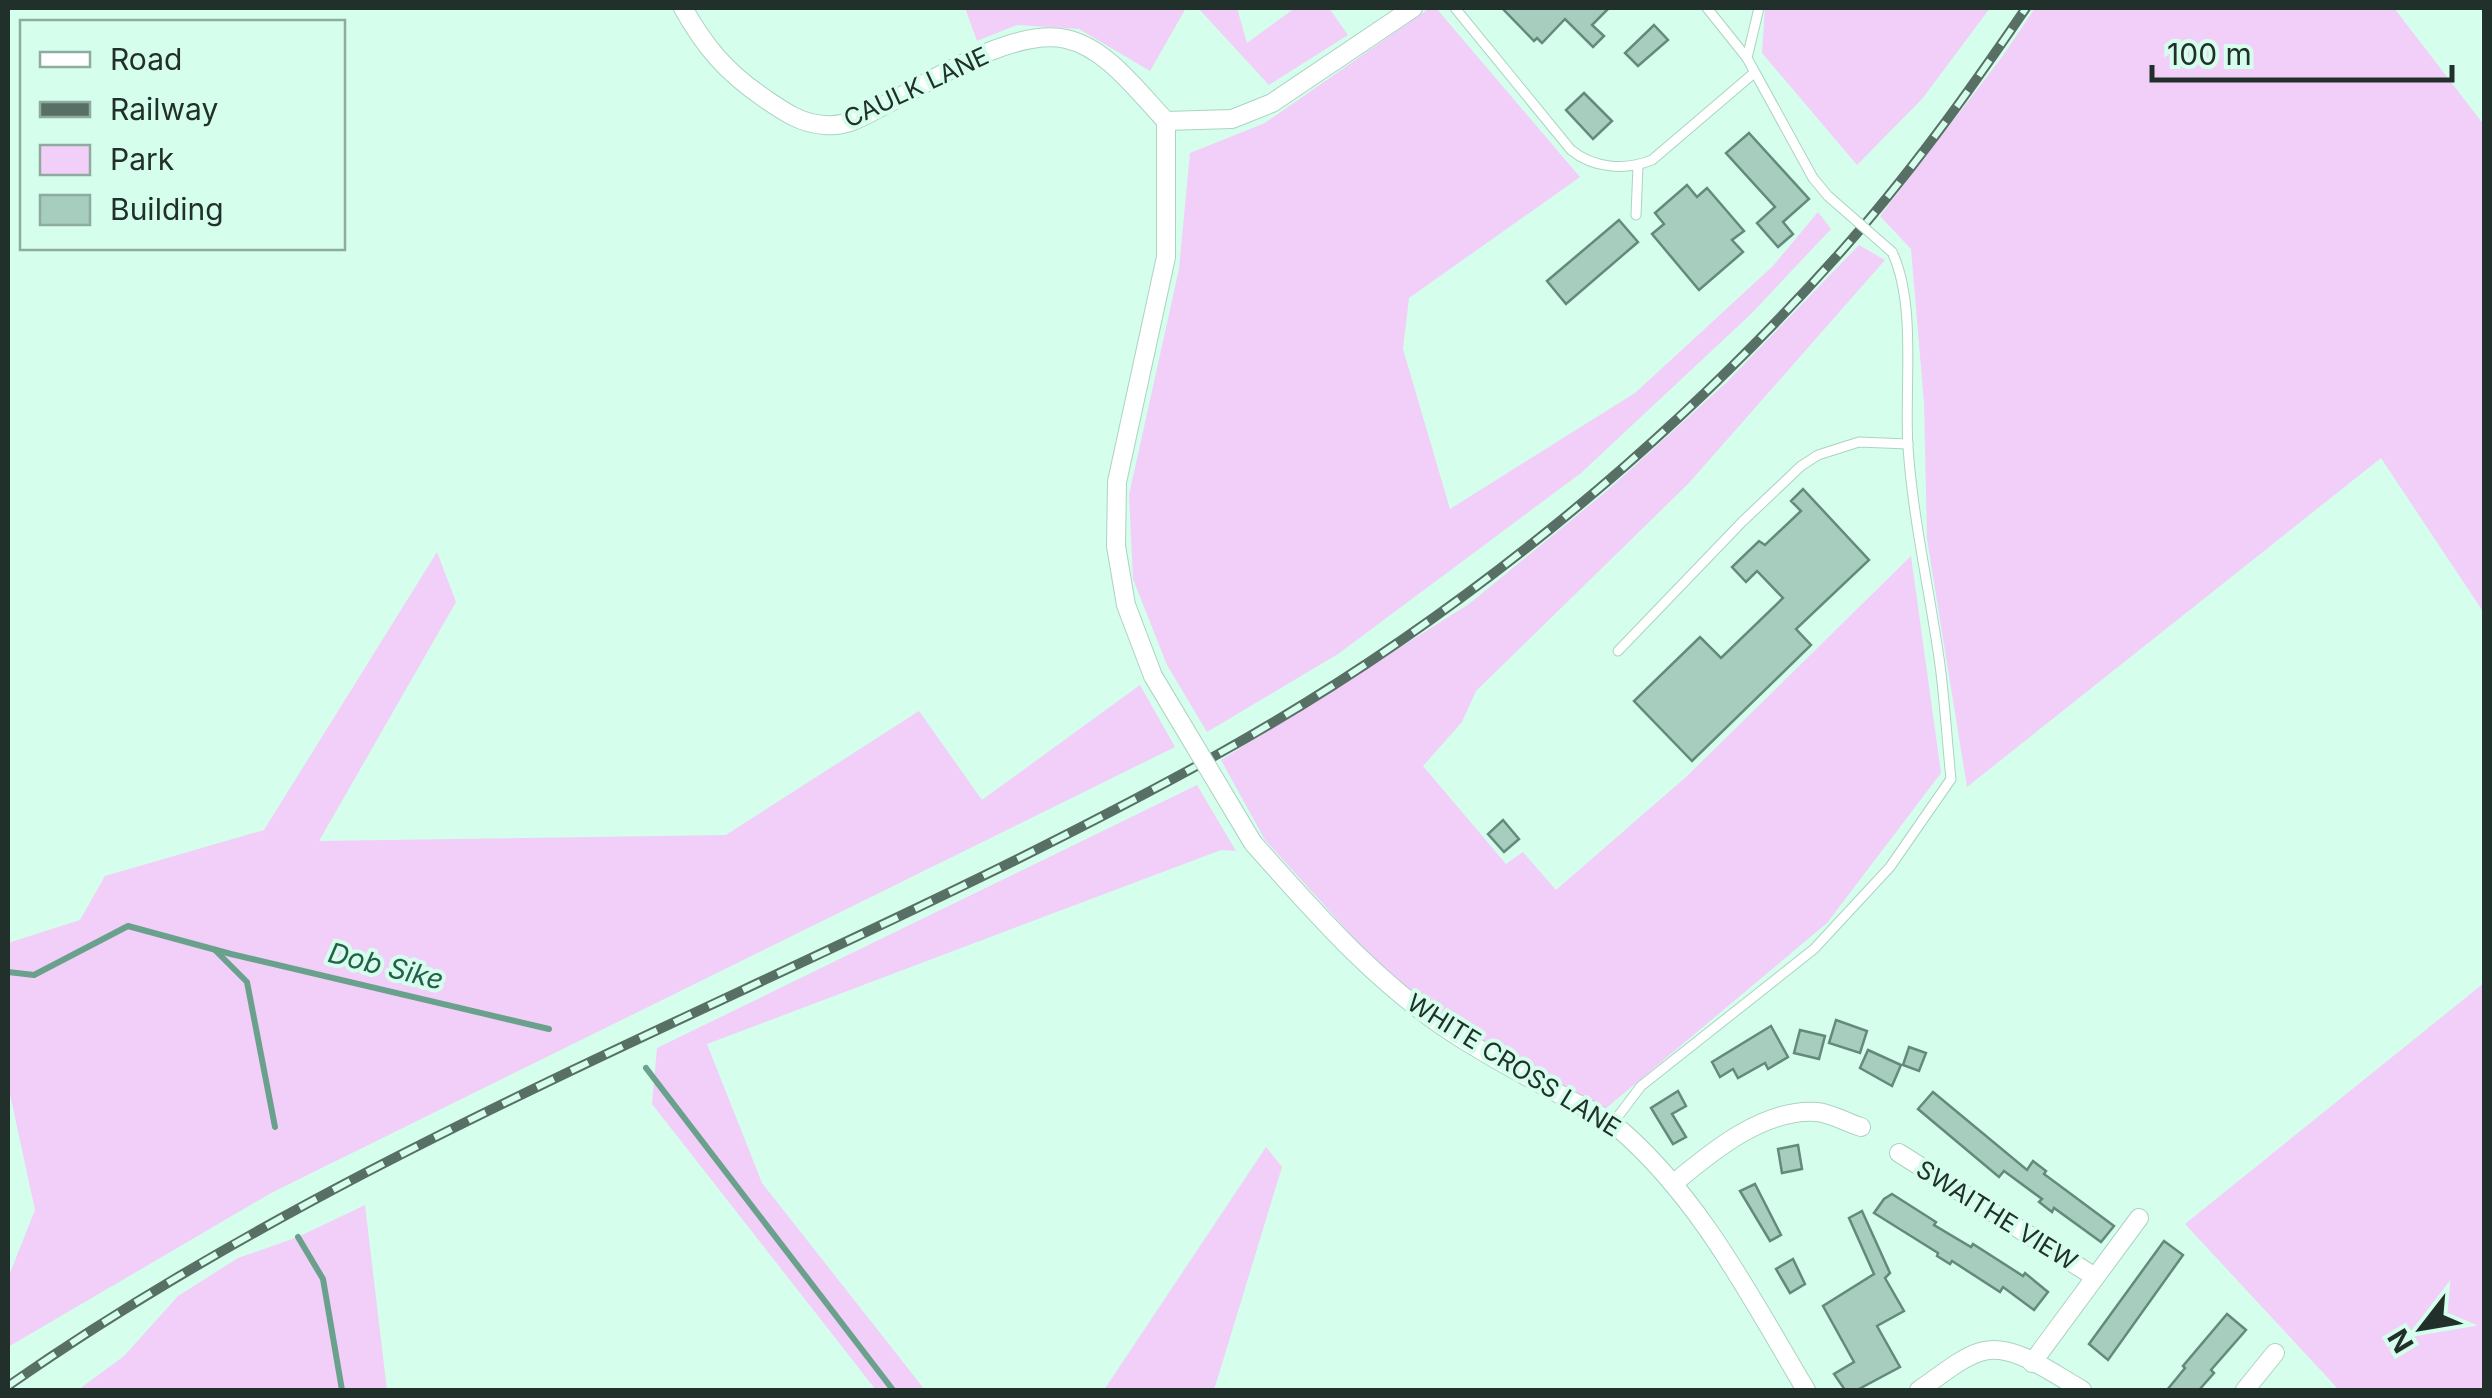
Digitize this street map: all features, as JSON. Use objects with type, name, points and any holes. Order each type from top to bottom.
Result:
[{"type":"street","name":"CAULK LANE","points":[[683,8],[714,58],[779,109],[808,123],[843,125],[1009,43],[1040,37],[1064,38],[1096,54],[1118,70],[1166,121]]},
{"type":"street","points":[[1166,121],[1232,118],[1272,104],[1413,8]]},
{"type":"street","name":"WHITE CROSS LANE","points":[[1166,121],[1166,257],[1144,348],[1117,498],[1116,546],[1126,605],[1153,676],[1253,842],[1380,977],[1476,1047],[1613,1124],[1673,1184],[1744,1283],[1806,1390]]},
{"type":"street","points":[[1673,1184],[1750,1129],[1778,1116],[1818,1112],[1861,1128]]},
{"type":"street","name":"SWAITHE VIEW","points":[[1899,1153],[2096,1278]]},
{"type":"street","points":[[2032,1363],[2139,1218]]},
{"type":"street","points":[[1919,1390],[1983,1351],[2006,1352],[2082,1390]]},
{"type":"street","points":[[2245,1390],[2275,1354]]},
{"type":"lane","points":[[1456,8],[1571,150],[1587,163],[1638,166],[1652,160],[1754,74]]},
{"type":"lane","points":[[1613,1124],[1641,1086],[1814,949],[1890,867],[1951,779],[1940,665],[1918,536],[1908,444],[1910,393],[1901,270],[1892,252],[1828,196],[1814,178],[1747,58],[1707,8]]},
{"type":"lane","points":[[1747,58],[1759,8]]},
{"type":"lane","points":[[1636,215],[1638,166]]},
{"type":"lane","points":[[1618,650],[1801,466],[1818,455],[1859,442],[1908,444]]},
{"type":"green space","points":[[965,8],[1186,8],[1150,71],[1079,29],[1017,25],[977,41]]},
{"type":"green space","points":[[1198,8],[1237,8],[1247,43],[1295,8],[1329,8],[1348,35],[1269,85]]},
{"type":"green space","points":[[1430,8],[1436,8],[1580,177],[1409,298],[1403,349],[1450,509],[1635,393],[1773,266],[1818,212],[1831,229],[1751,314],[1581,473],[1338,654],[1207,732],[1167,665],[1133,579],[1129,495],[1179,269],[1190,153],[1265,123]]},
{"type":"green space","points":[[1765,8],[1990,8],[1922,99],[1857,165],[1762,53]]},
{"type":"green space","points":[[2035,8],[2394,8],[2484,125],[2484,613],[2381,458],[1967,787],[1927,539],[1924,403],[1911,249],[1880,216]]},
{"type":"green space","points":[[1859,245],[1885,260],[1688,484],[1476,691],[1462,722],[1423,766],[1506,864],[1523,852],[1556,890],[1686,777],[1911,556],[1941,773],[1827,923],[1604,1110],[1465,1034],[1382,969],[1265,840],[1221,760],[1469,604],[1608,490],[1726,383]]},
{"type":"green space","points":[[437,552],[456,602],[319,841],[726,835],[919,711],[982,800],[1140,685],[1175,747],[271,1193],[8,1347],[8,1278],[35,1210],[8,1085],[8,943],[80,920],[105,876],[264,830]]},
{"type":"green space","points":[[1197,785],[1236,851],[1221,850],[707,1044],[762,1183],[925,1390],[876,1390],[652,1104],[657,1048]]},
{"type":"green space","points":[[2484,983],[2484,1390],[2339,1390],[2185,1224]]},
{"type":"green space","points":[[1266,1147],[1282,1167],[1214,1390],[1104,1390]]},
{"type":"green space","points":[[365,1205],[387,1390],[78,1390],[124,1356],[178,1296],[238,1258],[298,1237]]},
{"type":"building","points":[[1502,8],[1609,8],[1592,25],[1604,36],[1593,47],[1565,19],[1542,43],[1537,38],[1534,41]]},
{"type":"building","points":[[1654,25],[1668,40],[1638,66],[1625,53]]},
{"type":"building","points":[[1584,93],[1612,121],[1593,139],[1566,110]]},
{"type":"building","points":[[1749,133],[1809,199],[1783,222],[1793,234],[1778,247],[1757,223],[1775,207],[1726,153]]},
{"type":"building","points":[[1687,185],[1697,197],[1707,188],[1744,231],[1732,240],[1743,252],[1699,290],[1652,234],[1664,224],[1655,213]]},
{"type":"building","points":[[1619,220],[1638,242],[1566,304],[1547,281]]},
{"type":"building","points":[[1803,489],[1869,560],[1796,629],[1811,645],[1692,761],[1634,701],[1700,637],[1721,658],[1783,598],[1757,571],[1746,582],[1732,567],[1759,541],[1765,545],[1801,511],[1791,501]]},
{"type":"building","points":[[1503,820],[1519,839],[1504,852],[1488,834]]},
{"type":"building","points":[[1836,1020],[1867,1031],[1860,1053],[1829,1043]]},
{"type":"building","points":[[1771,1026],[1788,1057],[1768,1069],[1765,1063],[1738,1078],[1733,1069],[1720,1077],[1712,1062]]},
{"type":"building","points":[[1800,1030],[1825,1036],[1819,1059],[1794,1053]]},
{"type":"building","points":[[1909,1047],[1926,1053],[1919,1071],[1903,1065]]},
{"type":"building","points":[[1868,1050],[1901,1065],[1892,1086],[1860,1068]]},
{"type":"building","points":[[1678,1091],[1686,1106],[1672,1114],[1686,1137],[1673,1144],[1651,1108]]},
{"type":"building","points":[[1933,1092],[2027,1170],[2033,1161],[2046,1171],[2044,1174],[2114,1226],[2101,1242],[2054,1208],[2052,1212],[2039,1202],[2042,1199],[2004,1171],[1999,1177],[1918,1109]]},
{"type":"building","points":[[1798,1145],[1802,1169],[1782,1173],[1778,1149]]},
{"type":"building","points":[[1755,1184],[1781,1235],[1770,1241],[1740,1191]]},
{"type":"building","points":[[1892,1194],[1936,1222],[1934,1225],[2023,1276],[2025,1273],[2048,1292],[2034,1310],[2003,1287],[2000,1292],[1952,1261],[1950,1264],[1937,1256],[1938,1253],[1874,1213]]},
{"type":"building","points":[[1862,1211],[1890,1273],[1885,1278],[1904,1311],[1877,1326],[1900,1367],[1857,1390],[1845,1390],[1834,1374],[1854,1362],[1823,1306],[1874,1274],[1849,1218]]},
{"type":"building","points":[[2164,1241],[2183,1255],[2108,1360],[2089,1344]]},
{"type":"building","points":[[1793,1259],[1805,1284],[1790,1293],[1776,1269]]},
{"type":"building","points":[[2227,1314],[2246,1330],[2211,1370],[2214,1373],[2199,1390],[2167,1390],[2183,1366]]},
{"type":"waterway","name":"Dob Sike","points":[[8,972],[34,975],[128,926],[549,1029]]},
{"type":"waterway","name":"Dob Sike","points":[[215,950],[247,982],[275,1127]]},
{"type":"waterway","points":[[646,1068],[893,1390]]},
{"type":"waterway","name":"Dob Sike","points":[[298,1237],[323,1279],[342,1390]]},
{"type":"railway","points":[[8,1386],[151,1293],[300,1208],[451,1129],[1069,833],[1220,753],[1389,648],[1550,530],[1700,398],[1770,328],[1888,196],[2026,8]]}]
